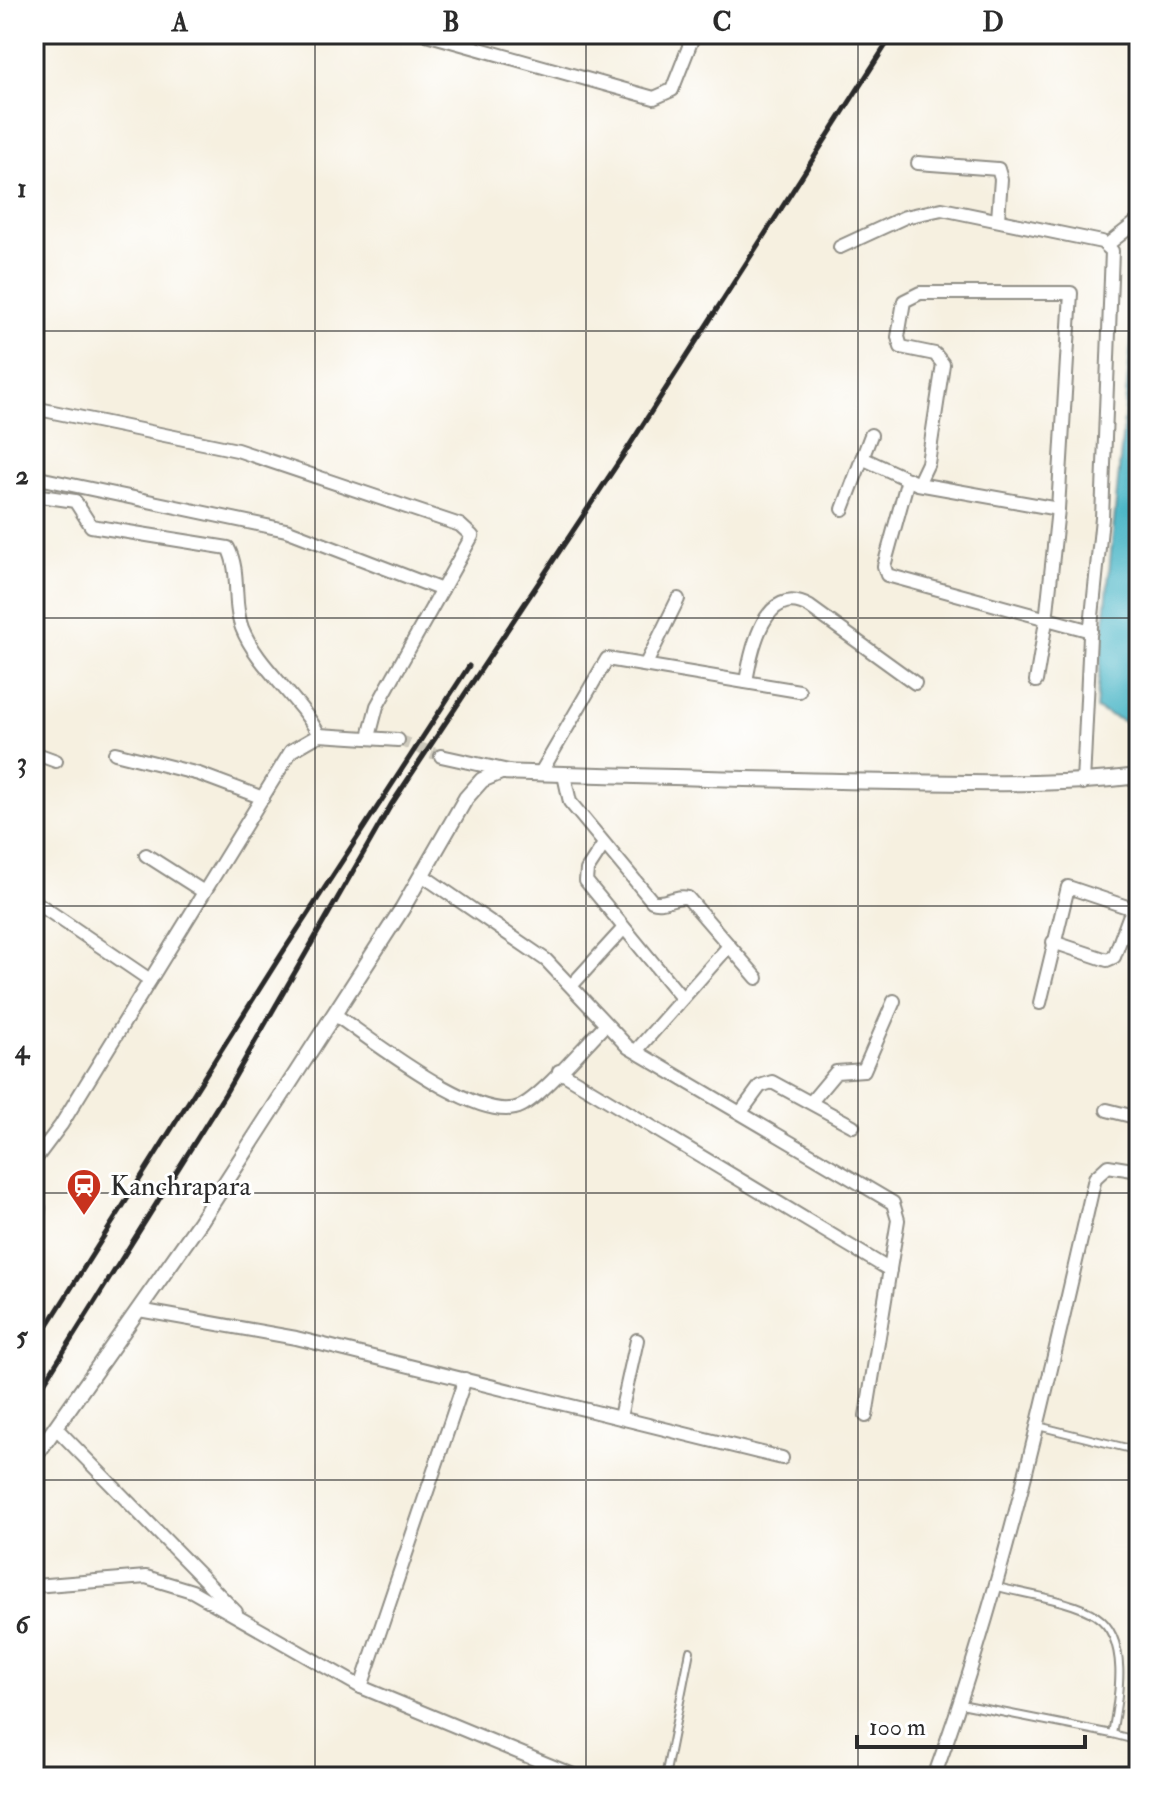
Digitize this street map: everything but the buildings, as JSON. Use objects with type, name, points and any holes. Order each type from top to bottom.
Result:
[{"type":"street","points":[[426,34],[654,98],[672,90],[694,34]]},
{"type":"street","points":[[918,163],[998,169],[1001,179],[998,219]]},
{"type":"street","points":[[840,247],[905,217],[928,211],[971,213],[1107,245],[1112,251],[1102,518],[1091,631],[1083,783]]},
{"type":"street","points":[[1107,245],[1139,220]]},
{"type":"street","points":[[1036,681],[1046,621],[1058,509],[1073,299],[1066,291],[920,293],[904,301],[898,337],[901,347],[935,354],[943,364],[928,463],[913,481],[884,566],[887,575],[1046,621],[1091,631]]},
{"type":"street","points":[[34,424],[36,408],[237,450],[460,525],[472,536],[377,706],[369,737]]},
{"type":"street","points":[[843,509],[871,435]]},
{"type":"street","points":[[862,458],[913,481],[1058,509]]},
{"type":"street","points":[[34,477],[286,530],[442,590]]},
{"type":"street","points":[[34,495],[75,501],[91,526],[228,548],[242,629],[256,653],[305,708],[319,735]]},
{"type":"street","points":[[646,664],[678,599]]},
{"type":"street","points":[[746,682],[757,633],[766,617],[782,603],[793,601],[810,607],[915,683]]},
{"type":"street","points":[[540,774],[603,661],[612,658],[799,691]]},
{"type":"street","points":[[34,1161],[61,1125],[291,751],[319,735],[398,740]]},
{"type":"street","points":[[34,753],[56,761]]},
{"type":"street","points":[[115,753],[199,774],[263,798]]},
{"type":"street","points":[[441,756],[520,773]]},
{"type":"street","points":[[34,1458],[200,1222],[422,875],[466,798],[482,780],[501,772],[977,783],[1083,783],[1139,776]]},
{"type":"street","points":[[564,775],[570,802],[652,901],[662,903],[681,896],[688,898],[757,978]]},
{"type":"street","points":[[604,844],[587,870],[586,881],[681,997]]},
{"type":"street","points":[[146,855],[204,892]]},
{"type":"street","points":[[422,875],[522,941],[572,985],[605,1025],[636,1051],[893,1203],[898,1220],[866,1416]]},
{"type":"street","points":[[1040,1003],[1068,887],[1137,910]]},
{"type":"street","points":[[34,901],[150,980]]},
{"type":"street","points":[[1053,942],[1107,960],[1114,957],[1129,917],[1137,910]]},
{"type":"street","points":[[572,985],[624,928]]},
{"type":"street","points":[[636,1051],[729,946]]},
{"type":"street","points":[[811,1102],[836,1072],[864,1070],[894,1001]]},
{"type":"street","points":[[334,1014],[468,1101],[504,1109],[525,1104],[605,1025]]},
{"type":"street","points":[[559,1071],[890,1270]]},
{"type":"street","points":[[741,1112],[766,1082],[779,1084],[853,1126]]},
{"type":"street","points":[[1107,1110],[1139,1118]]},
{"type":"street","points":[[934,1777],[961,1704],[1038,1426],[1095,1178],[1108,1166],[1139,1171]]},
{"type":"street","points":[[34,1205],[39,1208],[40,1216],[34,1244]]},
{"type":"street","points":[[139,1310],[296,1338],[782,1458]]},
{"type":"street","points":[[620,1417],[637,1340]]},
{"type":"street","points":[[361,1687],[465,1379]]},
{"type":"street","points":[[57,1429],[246,1622]]},
{"type":"street","points":[[34,1586],[146,1577],[192,1591],[361,1687],[578,1777]]},
{"type":"lane","points":[[1038,1426],[1139,1451]]},
{"type":"lane","points":[[994,1586],[1081,1609],[1104,1624],[1111,1635],[1118,1664],[1119,1689],[1112,1734]]},
{"type":"lane","points":[[665,1777],[690,1651]]},
{"type":"lane","points":[[961,1704],[1137,1741],[1139,1721]]},
{"type":"water","points":[[1139,262],[1139,726],[1134,726],[1096,709]]},
{"type":"tunnel","points":[[398,740],[441,756]]},
{"type":"railway","points":[[34,1399],[225,1094],[391,805],[624,454],[893,34]]},
{"type":"railway","points":[[34,1347],[281,955],[469,666]]},
{"type":"place","name":"Kanchrapara","points":[[84,1217]]}]
